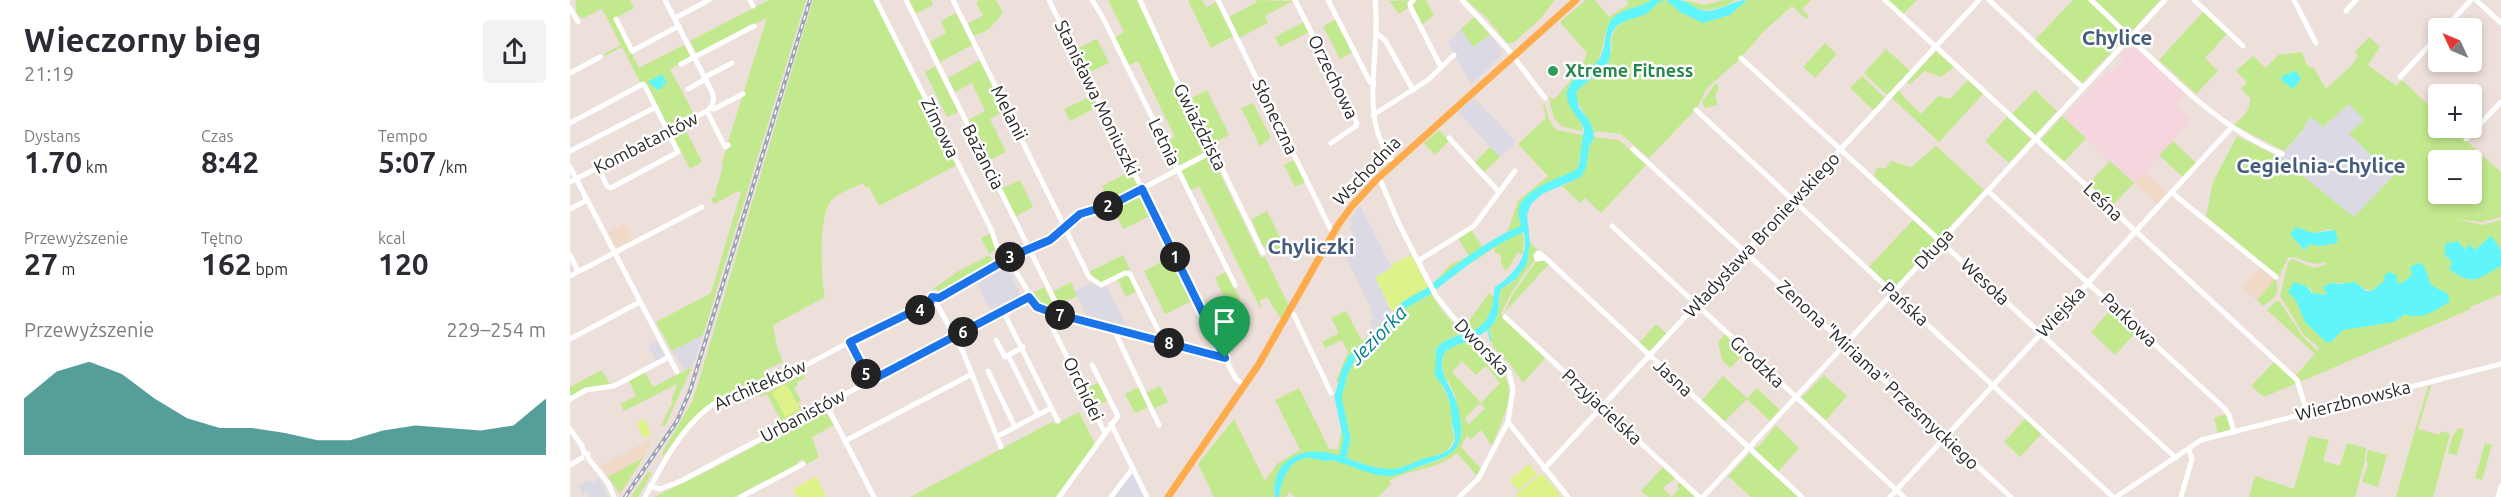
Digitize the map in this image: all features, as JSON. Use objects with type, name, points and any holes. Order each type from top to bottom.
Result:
[{"type":"main road","points":[[1511,54],[1569,0]]},
{"type":"main road","points":[[1511,54],[1576,0]]},
{"type":"main road","name":"Wschodnia","points":[[1168,497],[1245,386],[1333,234],[1352,206],[1377,179],[1511,54]]},
{"type":"street","name":"Kombatantów","points":[[573,180],[708,110],[713,94],[665,0]]},
{"type":"street","points":[[675,18],[709,0]]},
{"type":"street","name":"Zimowa","points":[[876,0],[996,240],[997,249],[1016,270],[1029,297]]},
{"type":"street","name":"Bażancia","points":[[906,0],[1058,307],[1057,314]]},
{"type":"street","name":"Melanii","points":[[953,0],[1093,281],[1101,285],[1125,273],[1131,275],[1161,336],[1160,341]]},
{"type":"street","name":"Stanisława Moniuszki","points":[[1049,0],[1225,358],[1236,379],[1245,386]]},
{"type":"street","name":"Letnia","points":[[1092,0],[1235,285]]},
{"type":"street","name":"Gwiaździsta","points":[[1140,0],[1200,132],[1213,151],[1263,253]]},
{"type":"street","name":"Słoneczna","points":[[1218,0],[1333,234]]},
{"type":"street","name":"Orzechowa","points":[[1295,0],[1357,123],[1331,143]]},
{"type":"street","points":[[1328,0],[1374,84]]},
{"type":"street","points":[[1375,0],[1373,115],[1382,141],[1394,163]]},
{"type":"street","points":[[1413,0],[1410,4],[1411,8],[1441,67]]},
{"type":"street","points":[[1462,0],[1511,54],[1545,98]]},
{"type":"street","name":"Leśna","points":[[1885,0],[2297,380],[2307,412]]},
{"type":"street","name":"Władysława Broniewskiego","points":[[1544,469],[1979,0]]},
{"type":"street","points":[[1989,0],[2083,88]]},
{"type":"street","points":[[2091,0],[2204,105],[2232,127],[2282,154]]},
{"type":"street","name":"Długa","points":[[1701,497],[1750,448],[2164,0]]},
{"type":"street","points":[[2194,0],[2243,46]]},
{"type":"street","points":[[2294,0],[2316,43]]},
{"type":"street","points":[[2346,11],[2356,0]]},
{"type":"street","points":[[2454,18],[2471,0]]},
{"type":"street","points":[[2476,0],[2501,23]]},
{"type":"street","points":[[570,8],[578,22]]},
{"type":"street","points":[[616,19],[632,51],[679,26]]},
{"type":"street","points":[[681,64],[754,26]]},
{"type":"street","points":[[1376,33],[1385,40],[1413,90]]},
{"type":"street","points":[[2400,76],[2428,47]]},
{"type":"street","points":[[1373,115],[1413,90],[1454,55]]},
{"type":"street","points":[[570,73],[600,57]]},
{"type":"street","name":"Wesoła","points":[[1741,58],[2176,458]]},
{"type":"street","points":[[688,89],[732,63]]},
{"type":"street","points":[[570,123],[643,84],[678,152],[609,188],[598,167]]},
{"type":"street","points":[[728,145],[725,147],[708,110],[743,94]]},
{"type":"street","points":[[2466,139],[2501,102]]},
{"type":"street","points":[[570,151],[656,107]]},
{"type":"street","name":"Pańska","points":[[1696,110],[2115,497]]},
{"type":"street","name":"Wiejska","points":[[1890,497],[2232,127]]},
{"type":"street","points":[[1449,138],[1499,192]]},
{"type":"street","name":"Zenona \"Miriama\" Przesmyckiego","points":[[1633,149],[2011,497]]},
{"type":"street","points":[[1001,447],[972,374],[938,306],[939,298],[1006,259],[1050,240],[1080,214],[1113,204],[1213,151]]},
{"type":"street","points":[[570,167],[573,180],[587,200],[677,372]]},
{"type":"street","points":[[1418,261],[1474,226],[1515,171]]},
{"type":"street","name":"Dworska","points":[[1377,179],[1381,182],[1418,261],[1442,304],[1506,367],[1513,380],[1514,389],[1508,422],[1478,479],[1459,497]]},
{"type":"street","name":"Parkowa","points":[[1988,191],[2224,408],[2229,415],[2234,432]]},
{"type":"street","points":[[2172,193],[2276,277]]},
{"type":"street","points":[[570,209],[587,200]]},
{"type":"street","points":[[570,276],[702,207]]},
{"type":"street","name":"Grodzka","points":[[1612,226],[1904,497]]},
{"type":"street","points":[[570,255],[578,271]]},
{"type":"street","name":"Jasna","points":[[1545,258],[1802,497]]},
{"type":"street","name":"Architektów","points":[[650,486],[658,470],[683,435],[709,408],[731,395],[780,379],[930,303],[932,297],[939,298]]},
{"type":"street","points":[[1029,297],[1037,307],[1050,312],[1225,358]]},
{"type":"street","name":"Urbanistów","points":[[650,486],[660,489],[681,481],[1029,297]]},
{"type":"street","points":[[570,339],[638,303]]},
{"type":"street","points":[[930,303],[938,306]]},
{"type":"street","points":[[1003,310],[1058,421]]},
{"type":"street","points":[[1289,311],[1294,315],[1331,393]]},
{"type":"street","name":"Orchidei","points":[[1050,312],[1048,318],[1105,433]]},
{"type":"street","name":"Przyjacielska","points":[[1505,317],[1701,497]]},
{"type":"street","points":[[1113,328],[1160,425]]},
{"type":"street","points":[[996,340],[1005,357],[1023,347]]},
{"type":"street","points":[[850,342],[870,381]]},
{"type":"street","points":[[570,399],[586,390],[614,386],[669,357]]},
{"type":"street","points":[[1010,359],[1038,415]]},
{"type":"street","name":"Wierzbnowska","points":[[2115,497],[2205,439],[2501,364]]},
{"type":"street","points":[[1059,497],[1118,416],[1092,365]]},
{"type":"street","points":[[988,371],[1015,427]]},
{"type":"street","points":[[845,441],[972,374]]},
{"type":"street","points":[[826,404],[874,497]]},
{"type":"street","points":[[1000,435],[1052,408]]},
{"type":"street","points":[[1508,422],[1568,497]]},
{"type":"street","points":[[1112,424],[1147,497]]},
{"type":"street","points":[[570,429],[582,446],[585,456],[608,483],[614,497]]},
{"type":"street","points":[[2181,497],[2192,459],[2188,450]]},
{"type":"street","points":[[570,465],[585,456]]},
{"type":"street","points":[[744,496],[803,464]]},
{"type":"street","points":[[1111,497],[1133,468]]},
{"type":"street","points":[[645,497],[650,486]]},
{"type":"street","points":[[2498,497],[2501,486]]},
{"type":"shaded area","points":[[1461,29],[1473,46],[1491,35],[1502,52],[1502,55],[1471,85],[1448,42]]},
{"type":"shaded area","points":[[2132,41],[2187,92],[2175,104],[2192,120],[2134,183],[2064,118],[2108,71],[2114,71],[2122,63],[2121,52]]},
{"type":"shaded area","points":[[1474,97],[1516,142],[1500,157],[1458,112]]},
{"type":"shaded area","points":[[2349,104],[2364,120],[2349,134],[2389,161],[2399,171],[2354,217],[2279,157],[2306,128],[2303,126],[2311,117],[2323,127]]},
{"type":"shaded area","points":[[2144,172],[2168,194],[2158,204],[2134,183]]},
{"type":"shaded area","points":[[1360,206],[1392,268],[1375,277],[1392,312],[1374,330],[1370,321],[1374,318],[1370,312],[1372,310],[1339,243],[1353,235],[1349,227],[1353,224],[1350,220]]},
{"type":"shaded area","points":[[624,223],[633,240],[619,247],[615,246],[608,232]]},
{"type":"shaded area","points":[[2261,268],[2275,279],[2257,300],[2242,288]]},
{"type":"shaded area","points":[[1002,269],[1009,271],[1021,295],[993,311],[987,305],[977,283]]},
{"type":"shaded area","points":[[1091,283],[1102,287],[1106,285],[1128,328],[1089,320],[1075,291]]},
{"type":"shaded area","points":[[703,335],[692,367],[685,370],[672,351]]},
{"type":"shaded area","points":[[657,341],[666,357],[657,362],[648,346]]},
{"type":"shaded area","points":[[653,438],[643,458],[620,494],[601,465]]},
{"type":"shaded area","points":[[1133,472],[1145,497],[1113,497]]},
{"type":"shaded area","points":[[599,478],[609,497],[589,497],[588,492],[583,495],[578,486],[588,480],[593,483]]},
{"type":"green space","points":[[578,0],[630,0],[634,8],[614,19],[639,68],[684,45],[691,57],[670,69],[694,114],[669,128],[645,82],[641,84],[622,47],[605,56],[604,54],[621,45],[602,9],[583,18],[577,13],[575,2]]},
{"type":"green space","points":[[769,0],[806,0],[703,335],[672,351],[656,322],[711,293],[741,192],[738,191],[714,204],[711,199],[717,195],[715,194],[723,166],[722,162],[726,150],[731,147],[728,142],[767,18],[697,54],[690,41]]},
{"type":"green space","points":[[813,0],[875,0],[957,165],[879,206],[869,187],[865,187],[863,183],[834,198],[827,209],[822,233],[822,276],[825,297],[773,325],[777,347],[783,362],[763,371],[766,380],[731,393],[706,408],[685,428],[663,457],[662,453],[693,400]]},
{"type":"green space","points":[[909,0],[931,0],[933,5],[916,14]]},
{"type":"green space","points":[[996,0],[1003,13],[987,30],[973,35],[968,23],[983,16],[976,2]]},
{"type":"green space","points":[[1108,0],[1137,0],[1209,151],[1179,165],[1176,164],[1165,142],[1175,137],[1138,61],[1128,66],[1114,38],[1124,32]]},
{"type":"green space","points":[[1188,0],[1202,0],[1206,7],[1216,2],[1233,36],[1211,48]]},
{"type":"green space","points":[[1256,0],[1293,1],[1265,16],[1268,23],[1239,38],[1229,17],[1257,2]]},
{"type":"green space","points":[[1410,0],[1406,3],[1409,7],[1399,14],[1389,1]]},
{"type":"green space","points":[[1418,0],[1426,0],[1434,15],[1421,25],[1411,5]]},
{"type":"green space","points":[[1466,0],[1555,0],[1539,20],[1513,43],[1507,43],[1486,17]]},
{"type":"green space","points":[[1586,0],[1595,0],[1609,17],[1629,4],[1626,0],[1651,0],[1611,22],[1606,30],[1595,65],[1570,84],[1568,99],[1581,122],[1582,131],[1567,128],[1558,123],[1549,97],[1555,99],[1582,67],[1587,53],[1560,22]]},
{"type":"green space","points":[[1666,0],[1680,12],[1703,23],[1730,15],[1747,0],[1811,0],[1802,9],[1809,16],[1806,19],[1792,6],[1764,31],[1740,59],[1707,88],[1697,108],[1649,158],[1621,134],[1597,131],[1594,133],[1578,103],[1576,92],[1596,76],[1612,50],[1611,39],[1616,28],[1625,20],[1641,15],[1660,1]]},
{"type":"green space","points":[[1682,0],[1706,5],[1724,0],[1735,0],[1722,7],[1708,10],[1695,8]]},
{"type":"green space","points":[[1888,0],[1917,0],[1903,14]]},
{"type":"green space","points":[[2073,0],[2088,0],[2123,34],[2124,39],[2082,83],[2035,40]]},
{"type":"green space","points":[[2095,0],[2160,0],[2130,33]]},
{"type":"green space","points":[[2203,12],[2227,34],[2205,58],[2218,71],[2196,94],[2159,60]]},
{"type":"green space","points":[[956,13],[973,47],[970,46],[940,64],[930,42],[946,33],[941,21]]},
{"type":"green space","points":[[1475,16],[1490,35],[1473,47],[1461,29]]},
{"type":"green space","points":[[1337,19],[1353,52],[1340,59],[1323,26]]},
{"type":"green space","points":[[1304,22],[1309,32],[1280,47],[1275,37]]},
{"type":"green space","points":[[2369,37],[2380,47],[2368,65],[2396,86],[2402,80],[2428,105],[2428,138],[2463,138],[2476,150],[2428,150],[2428,204],[2482,204],[2482,155],[2501,172],[2501,217],[2482,222],[2455,219],[2482,225],[2501,220],[2501,250],[2491,237],[2475,250],[2469,244],[2465,250],[2458,241],[2445,246],[2445,255],[2452,262],[2449,269],[2471,280],[2501,266],[2501,294],[2302,381],[2296,375],[2315,354],[2267,310],[2277,300],[2280,302],[2303,337],[2317,351],[2319,348],[2304,335],[2280,296],[2288,263],[2292,259],[2314,268],[2326,265],[2325,262],[2315,264],[2288,257],[2279,277],[2206,216],[2213,182],[2237,136],[2279,157],[2354,217],[2398,171],[2389,161],[2376,160],[2349,134],[2364,120],[2349,104],[2323,127],[2311,117],[2304,125],[2306,127],[2284,151],[2234,125],[2246,113],[2250,102],[2250,98],[2241,89],[2247,82],[2236,71],[2253,56],[2266,68],[2278,55],[2302,52],[2307,66],[2314,68],[2326,89],[2352,65],[2358,56],[2355,52]],"holes":[[[2296,227],[2313,233],[2331,229],[2336,243],[2321,246],[2310,244],[2304,250],[2292,236]],[[2424,267],[2431,285],[2450,301],[2435,311],[2417,316],[2405,314],[2393,322],[2342,330],[2334,341],[2310,327],[2301,313],[2298,295],[2300,284],[2311,289],[2312,293],[2324,296],[2336,283],[2345,283],[2372,291],[2384,281],[2385,275],[2397,283],[2402,283]]]},
{"type":"green space","points":[[1097,39],[1109,63],[1088,73],[1076,49]]},
{"type":"green space","points":[[1825,43],[1837,54],[1815,78],[1803,67]]},
{"type":"green space","points":[[1886,49],[1910,71],[1887,95],[1864,73]]},
{"type":"green space","points":[[1936,51],[1954,67],[1941,77],[1925,71],[1910,84],[1907,82]]},
{"type":"green space","points":[[980,60],[1005,111],[990,119],[1006,152],[987,161],[966,121],[985,111],[972,83],[955,92],[948,78]]},
{"type":"green space","points":[[935,66],[958,112],[947,117],[925,72]]},
{"type":"green space","points":[[1862,76],[1885,98],[1874,111],[1850,88]]},
{"type":"green space","points":[[1968,80],[1983,94],[1939,142],[1892,98],[1899,90],[1921,114],[1938,96],[1950,99]]},
{"type":"green space","points":[[1716,83],[1719,87],[1715,96],[1718,105],[1705,108],[1702,102]]},
{"type":"green space","points":[[1207,90],[1229,135],[1210,145],[1201,131],[1188,100]]},
{"type":"green space","points":[[2035,90],[2057,111],[2035,135],[2012,114]]},
{"type":"green space","points":[[1094,95],[1099,106],[1070,121],[1064,109]]},
{"type":"green space","points":[[1544,102],[1549,120],[1556,130],[1583,135],[1577,170],[1532,192],[1521,229],[1524,239],[1523,255],[1518,252],[1506,271],[1501,264],[1501,255],[1494,252],[1495,247],[1437,288],[1434,283],[1450,265],[1469,256],[1458,238],[1471,230],[1483,247],[1507,233],[1518,201],[1548,176],[1518,144],[1546,118]]},
{"type":"green space","points":[[1253,103],[1271,138],[1260,146],[1241,108]]},
{"type":"green space","points":[[2062,116],[2086,138],[2064,162],[2040,141]]},
{"type":"green space","points":[[2007,117],[2031,139],[2009,163],[1985,141]]},
{"type":"green space","points":[[684,127],[702,162],[690,169],[673,136],[675,131]]},
{"type":"green space","points":[[1439,130],[1449,141],[1435,155],[1424,143]]},
{"type":"green space","points":[[1594,137],[1619,140],[1646,165],[1601,213],[1585,198],[1580,203],[1562,186],[1578,177],[1582,172]]},
{"type":"green space","points":[[2173,141],[2196,163],[2183,177],[2159,155]]},
{"type":"green space","points":[[1936,146],[1984,190],[1940,237],[1874,176],[1877,168],[1886,168],[1891,161],[1911,167]]},
{"type":"green space","points":[[1490,147],[1500,157],[1483,173],[1474,163]]},
{"type":"green space","points":[[1207,157],[1214,161],[1261,258],[1265,257],[1289,306],[1281,319],[1267,297],[1259,301],[1262,306],[1260,308],[1199,186],[1189,191],[1180,173],[1182,169]]},
{"type":"green space","points":[[1294,160],[1305,182],[1295,187],[1284,165]]},
{"type":"green space","points":[[2110,161],[2134,183],[2112,206],[2088,184]]},
{"type":"green space","points":[[1131,171],[1139,187],[1109,201],[1102,186]]},
{"type":"green space","points":[[1020,180],[1033,207],[1015,217],[1001,189]]},
{"type":"green space","points":[[1143,194],[1152,215],[1123,229],[1113,209]]},
{"type":"green space","points":[[1267,211],[1285,247],[1269,254],[1262,245],[1252,219]]},
{"type":"green space","points":[[1913,220],[1937,241],[1893,289],[1869,267]]},
{"type":"green space","points":[[991,233],[995,250],[989,254],[981,238]]},
{"type":"green space","points":[[1530,243],[1542,253],[1519,282],[1501,314],[1545,358],[1523,383],[1510,364],[1493,347],[1489,329],[1497,317],[1501,289],[1513,282]]},
{"type":"green space","points":[[989,255],[992,260],[991,265],[943,291],[933,289],[957,272]]},
{"type":"green space","points":[[1123,255],[1130,269],[1101,284],[1092,279],[1089,272]]},
{"type":"green space","points":[[1411,255],[1428,287],[1412,295],[1392,312],[1375,277],[1392,268],[1391,265]]},
{"type":"green space","points":[[1173,256],[1194,300],[1165,314],[1144,271]]},
{"type":"green space","points":[[1544,259],[1549,264],[1504,313],[1513,294],[1534,264]]},
{"type":"green space","points":[[1226,272],[1240,299],[1228,305],[1215,278]]},
{"type":"green space","points":[[1126,275],[1130,277],[1137,291],[1126,297],[1117,279]]},
{"type":"green space","points":[[2275,279],[2276,295],[2263,306],[2257,300]]},
{"type":"green space","points":[[1071,282],[1077,296],[1058,305],[1052,292]]},
{"type":"green space","points":[[1044,287],[1054,310],[1038,302],[1034,292]]},
{"type":"green space","points":[[1428,287],[1441,309],[1462,334],[1448,339],[1435,372],[1452,406],[1452,429],[1455,438],[1447,451],[1395,469],[1377,467],[1323,452],[1310,452],[1298,455],[1282,466],[1276,479],[1275,497],[1214,497],[1198,464],[1234,419],[1265,481],[1277,464],[1300,450],[1275,400],[1299,388],[1329,449],[1338,450],[1342,428],[1335,395],[1340,382],[1336,381],[1348,352],[1342,340],[1325,348],[1322,342],[1339,333],[1331,318],[1346,311],[1362,341],[1412,295]]},
{"type":"green space","points":[[1489,293],[1494,297],[1491,312],[1486,321],[1474,332],[1466,325]]},
{"type":"green space","points":[[2112,308],[2137,331],[2115,355],[2091,332]]},
{"type":"green space","points":[[1656,324],[1667,334],[1649,352],[1639,343]]},
{"type":"green space","points":[[1725,334],[1745,353],[1730,368],[1722,360],[1718,342]]},
{"type":"green space","points":[[1473,340],[1478,345],[1476,348],[1501,370],[1507,381],[1509,391],[1505,415],[1492,446],[1481,430],[1471,439],[1467,435],[1461,447],[1482,470],[1478,477],[1457,453],[1441,463],[1389,481],[1391,484],[1378,497],[1295,497],[1289,492],[1286,497],[1279,497],[1287,472],[1291,466],[1302,459],[1333,460],[1390,476],[1443,459],[1462,433],[1455,396],[1449,382],[1444,379],[1442,363],[1444,354],[1450,347]],"holes":[[[1462,361],[1476,375],[1486,366],[1500,383],[1481,403],[1452,372]],[[1480,403],[1485,408],[1468,425],[1465,418]]]},
{"type":"green space","points":[[2274,362],[2297,383],[2264,397],[2251,386]]},
{"type":"green space","points":[[692,367],[665,426],[661,425],[673,402],[671,401],[677,384],[624,411],[620,404],[636,396],[629,380],[645,372],[653,387]]},
{"type":"green space","points":[[602,370],[611,386],[586,388],[570,398],[570,387]]},
{"type":"green space","points":[[803,374],[805,378],[797,382],[798,385],[794,388],[801,401],[798,403],[802,410],[782,423],[767,394],[760,397],[760,394],[769,392]]},
{"type":"green space","points":[[1824,375],[1847,396],[1826,420],[1801,398]]},
{"type":"green space","points":[[1723,376],[1747,398],[1757,388],[1780,410],[1770,421],[1747,399],[1724,422],[1701,401]]},
{"type":"green space","points":[[1099,382],[1107,401],[1093,407],[1085,389]]},
{"type":"green space","points":[[786,384],[800,409],[785,417],[772,392]]},
{"type":"green space","points":[[1160,386],[1168,402],[1153,409],[1145,393]]},
{"type":"green space","points":[[2428,386],[2431,386],[2418,429],[2439,435],[2441,431],[2450,434],[2433,497],[2396,497]]},
{"type":"green space","points":[[1139,387],[1148,407],[1135,413],[1125,394]]},
{"type":"green space","points":[[823,409],[834,425],[812,437],[819,457],[806,465],[803,459],[797,462],[798,465],[768,482],[766,480],[734,497],[654,497],[712,469]]},
{"type":"green space","points":[[1079,412],[1095,444],[1057,497],[910,497],[1052,422],[1056,424]]},
{"type":"green space","points":[[2226,414],[2231,429],[2218,433],[2214,418]]},
{"type":"green space","points":[[2026,418],[2042,433],[2020,457],[2004,442]]},
{"type":"green space","points":[[644,419],[652,434],[644,438],[636,423]]},
{"type":"green space","points":[[1776,425],[1799,448],[1778,472],[1754,449],[1762,443]]},
{"type":"green space","points":[[2458,428],[2464,429],[2457,455],[2448,453],[2452,438]]},
{"type":"green space","points":[[2309,436],[2329,440],[2323,461],[2340,466],[2347,443],[2366,448],[2355,497],[2249,497],[2255,476],[2294,489]]},
{"type":"green space","points":[[2485,443],[2492,445],[2482,480],[2475,478]]},
{"type":"green space","points":[[2368,450],[2387,455],[2378,487],[2362,482],[2368,464],[2366,460]]},
{"type":"green space","points":[[1750,453],[1798,497],[1751,497],[1728,476]]},
{"type":"green space","points":[[643,458],[620,494],[608,477]]},
{"type":"green space","points":[[1529,464],[1537,474],[1518,490],[1510,480]]},
{"type":"green space","points":[[1663,467],[1676,478],[1663,488],[1671,497],[1648,497],[1641,491]]},
{"type":"green space","points":[[648,472],[652,473],[638,497],[631,497]]},
{"type":"green space","points":[[1542,473],[1562,497],[1517,497],[1515,495]]},
{"type":"green space","points":[[816,476],[826,497],[797,497],[793,489]]},
{"type":"green space","points":[[1680,482],[1695,495],[1693,497],[1671,497],[1679,489],[1677,486]]},
{"type":"water","points":[[1651,0],[1664,0],[1645,14],[1618,25],[1611,36],[1610,57],[1607,64],[1576,92],[1579,108],[1589,120],[1594,137],[1589,147],[1586,168],[1581,177],[1542,194],[1531,204],[1527,215],[1530,243],[1527,263],[1517,278],[1501,289],[1498,311],[1493,324],[1480,335],[1444,354],[1443,373],[1455,397],[1460,418],[1461,430],[1457,446],[1444,457],[1390,476],[1369,473],[1333,460],[1302,459],[1291,466],[1282,484],[1279,497],[1275,497],[1274,488],[1279,470],[1298,455],[1324,452],[1378,468],[1391,469],[1440,454],[1452,447],[1455,438],[1450,405],[1444,388],[1435,375],[1436,349],[1450,338],[1473,330],[1486,320],[1492,307],[1495,287],[1508,277],[1522,258],[1525,242],[1519,215],[1521,203],[1532,192],[1577,169],[1579,164],[1584,129],[1568,102],[1569,86],[1598,61],[1603,51],[1608,26],[1614,17]]},
{"type":"water","points":[[1666,0],[1680,0],[1706,11],[1747,0],[1730,15],[1703,23],[1680,12]]},
{"type":"water","points":[[2296,71],[2301,79],[2293,89],[2281,80],[2282,76]]},
{"type":"water","points":[[662,74],[668,85],[662,82],[663,88],[658,90],[648,82]]},
{"type":"water","points":[[2296,227],[2313,233],[2335,230],[2338,240],[2336,243],[2321,246],[2310,244],[2304,250],[2290,234]]},
{"type":"water","points":[[2491,236],[2501,250],[2501,266],[2471,280],[2449,269],[2452,262],[2445,255],[2445,244],[2458,241],[2465,250],[2469,244],[2475,250]]},
{"type":"water","points":[[2419,263],[2424,266],[2431,285],[2448,294],[2450,301],[2423,315],[2405,314],[2394,322],[2343,330],[2331,342],[2326,342],[2305,322],[2296,300],[2288,292],[2294,282],[2306,286],[2312,293],[2327,295],[2323,287],[2331,283],[2355,282],[2366,291],[2372,291],[2384,281],[2388,272],[2397,275],[2397,283],[2402,283],[2412,275],[2410,267]]},
{"type":"waterway","name":"Jeziorka","points":[[1436,285],[1490,246],[1525,228]]},
{"type":"waterway","name":"Jeziorka","points":[[1342,460],[1347,439],[1338,397],[1345,371],[1353,356],[1390,323],[1404,305],[1429,291]]},
{"type":"waterway","points":[[1488,330],[1491,341]]},
{"type":"railway","points":[[625,497],[677,421],[690,391],[810,0]]},
{"type":"place","name":"Xtreme Fitness","points":[[1553,71]]},
{"type":"district","name":"Chylice","points":[[2117,38]]},
{"type":"district","name":"Cegielnia-Chylice","points":[[2321,166]]},
{"type":"district","name":"Chyliczki","points":[[1311,247]]},
{"type":"route","points":[[1142,189],[1225,358],[1053,313],[1037,307],[1029,297],[870,381],[850,342],[878,327],[920,310],[930,303],[932,297],[939,298],[1002,262],[1008,262],[1010,257],[1050,240],[1080,214],[1106,207],[1142,189]]}]
